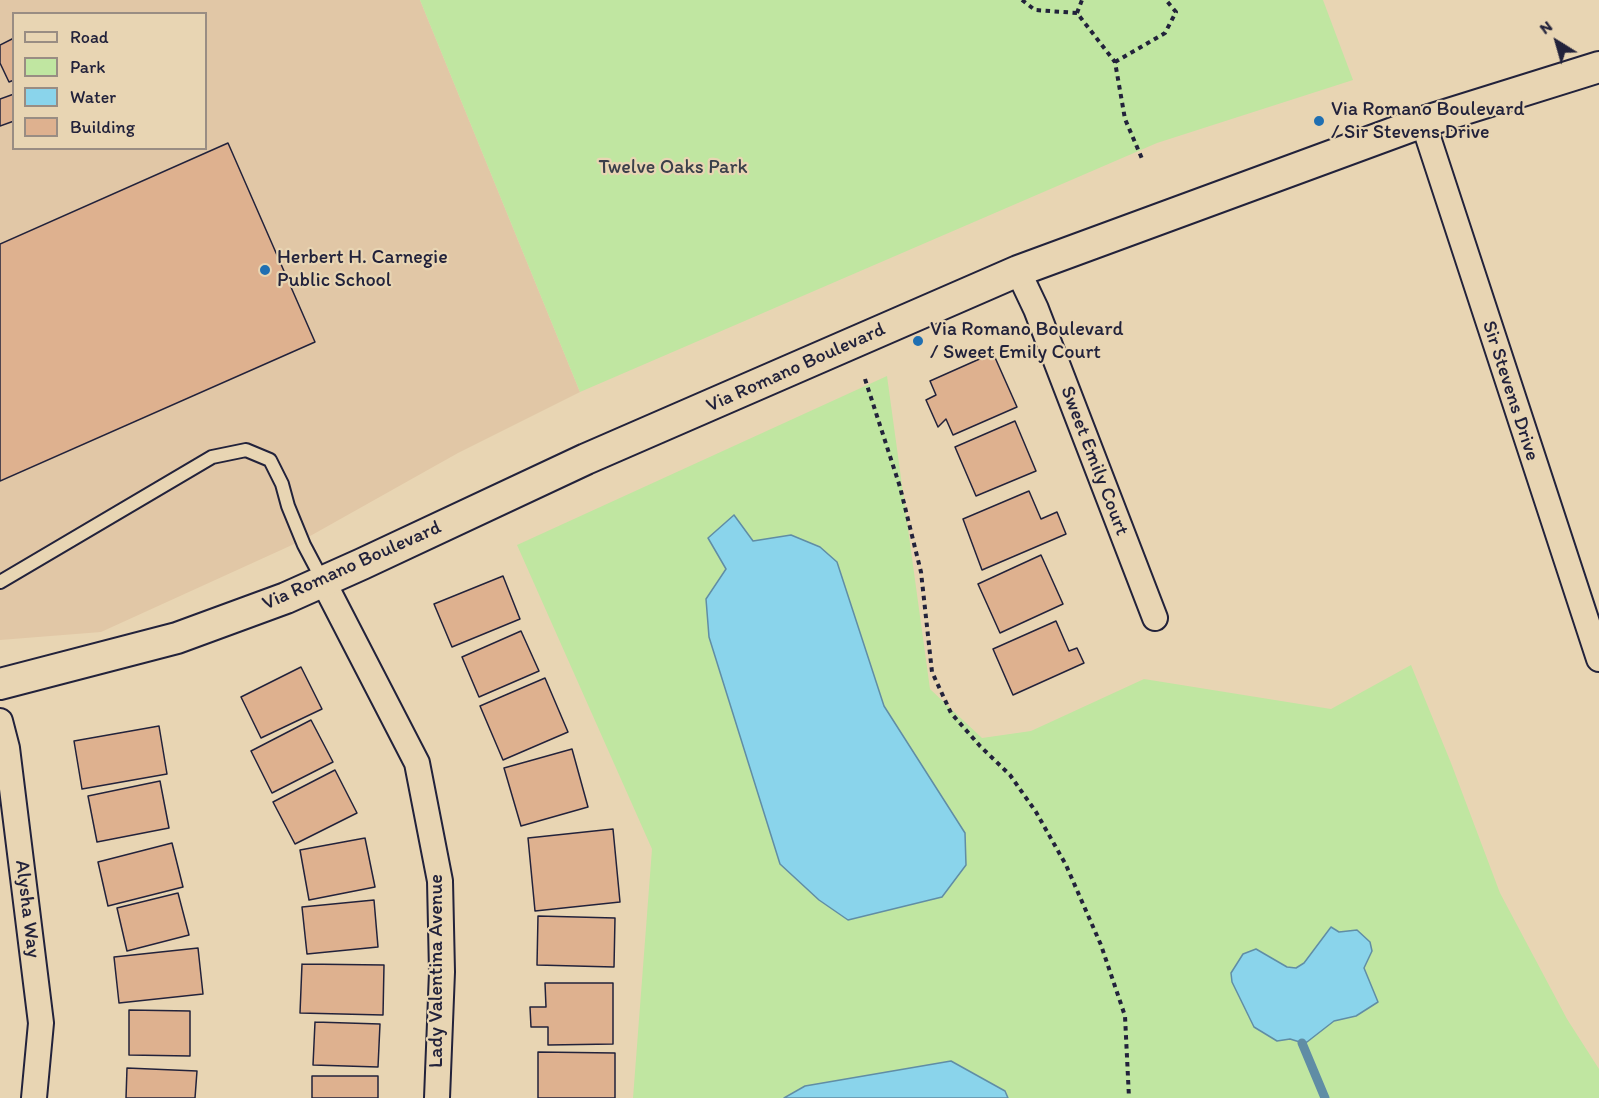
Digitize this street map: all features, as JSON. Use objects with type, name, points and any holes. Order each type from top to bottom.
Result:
[{"type":"street","name":"Via Romano Boulevard","points":[[0,684],[177,638],[286,598],[586,459],[1018,271],[1423,122],[1599,67]]},
{"type":"street","name":"Sir Stevens Drive","points":[[1423,122],[1599,659]]},
{"type":"street","name":"Sweet Emily Court","points":[[1018,271],[1036,309],[1155,618]]},
{"type":"street","name":"Lady Valentina Avenue","points":[[323,581],[417,764],[440,881],[442,972],[437,1098]]},
{"type":"street","name":"Alysha Way","points":[[0,721],[7,748],[41,1023],[34,1098]]},
{"type":"lane","points":[[0,582],[212,457],[246,450],[270,460],[282,484],[288,506],[304,544],[323,581]]},
{"type":"path","points":[[1022,0],[1035,10],[1077,13],[1115,62],[1125,119],[1143,161]]},
{"type":"path","points":[[1077,13],[1082,0]]},
{"type":"path","points":[[1115,62],[1165,33],[1176,12],[1166,0]]},
{"type":"path","points":[[865,379],[900,488],[921,572],[932,672],[951,713],[1010,775],[1036,812],[1066,865],[1101,945],[1125,1016],[1129,1098]]},
{"type":"shaded area","name":"Herbert H. Carnegie Public School","points":[[0,0],[420,0],[580,392],[458,453],[303,540],[101,632],[0,640]]},
{"type":"green space","name":"Twelve Oaks Park","points":[[420,0],[1323,0],[1353,80],[1157,143],[580,392]]},
{"type":"green space","points":[[887,376],[930,689],[982,738],[1031,731],[1144,679],[1331,709],[1411,665],[1500,893],[1567,1019],[1599,1069],[1599,1098],[633,1098],[652,849],[517,545]]},
{"type":"water","points":[[734,515],[753,541],[791,535],[820,547],[837,562],[884,706],[965,833],[966,865],[942,897],[848,920],[819,900],[780,864],[709,637],[706,599],[726,569],[708,538]]},
{"type":"water","points":[[1331,927],[1339,932],[1357,930],[1370,942],[1372,951],[1364,968],[1378,1002],[1356,1016],[1334,1021],[1303,1043],[1290,1039],[1277,1041],[1254,1027],[1232,982],[1231,973],[1243,954],[1256,949],[1287,967],[1296,968],[1304,963]]},
{"type":"water","points":[[951,1061],[1005,1091],[1008,1098],[784,1098],[805,1086]]},
{"type":"building","points":[[12,39],[12,81],[9,82],[0,63],[0,45]]},
{"type":"building","points":[[12,95],[12,122],[0,126],[0,99]]},
{"type":"building","points":[[228,143],[315,342],[0,481],[0,244]]},
{"type":"building","points":[[993,353],[1017,407],[953,435],[946,419],[938,427],[926,400],[936,395],[930,381]]},
{"type":"building","points":[[1015,421],[1036,471],[976,496],[955,447]]},
{"type":"building","points":[[1029,491],[1041,519],[1057,512],[1066,534],[982,570],[963,519]]},
{"type":"building","points":[[1041,555],[1063,604],[1000,633],[978,584]]},
{"type":"building","points":[[503,576],[520,619],[452,647],[434,604]]},
{"type":"building","points":[[1056,621],[1069,651],[1077,648],[1084,663],[1013,695],[993,649]]},
{"type":"building","points":[[521,631],[539,671],[479,697],[462,657]]},
{"type":"building","points":[[301,667],[322,709],[261,738],[241,697]]},
{"type":"building","points":[[545,678],[568,732],[503,760],[480,706]]},
{"type":"building","points":[[311,720],[333,762],[272,793],[251,751]]},
{"type":"building","points":[[159,726],[167,774],[82,789],[74,741]]},
{"type":"building","points":[[572,749],[588,807],[521,826],[504,768]]},
{"type":"building","points":[[335,770],[357,813],[295,844],[273,802]]},
{"type":"building","points":[[160,781],[169,828],[97,842],[88,796]]},
{"type":"building","points":[[613,829],[620,902],[535,911],[528,838]]},
{"type":"building","points":[[365,838],[375,887],[309,900],[300,850]]},
{"type":"building","points":[[172,843],[183,887],[108,906],[98,862]]},
{"type":"building","points":[[178,893],[189,935],[127,951],[117,908]]},
{"type":"building","points":[[374,900],[378,947],[307,954],[302,907]]},
{"type":"building","points":[[538,916],[615,918],[614,967],[537,965]]},
{"type":"building","points":[[198,948],[203,994],[119,1003],[114,957]]},
{"type":"building","points":[[302,964],[384,965],[383,1015],[300,1013]]},
{"type":"building","points":[[545,983],[613,983],[613,1044],[548,1045],[548,1027],[531,1027],[530,1007],[546,1007]]},
{"type":"building","points":[[129,1010],[190,1011],[190,1056],[129,1055]]},
{"type":"building","points":[[315,1022],[380,1024],[378,1067],[313,1065]]},
{"type":"building","points":[[538,1052],[615,1053],[615,1098],[538,1098]]},
{"type":"building","points":[[127,1068],[197,1071],[195,1098],[126,1098]]},
{"type":"building","points":[[312,1076],[378,1076],[378,1098],[312,1098]]},
{"type":"waterway","points":[[1302,1043],[1325,1098]]},
{"type":"place","name":"Via Romano Boulevard / Sir Stevens Drive","points":[[1319,121]]},
{"type":"place","name":"Herbert H. Carnegie Public School","points":[[265,270]]},
{"type":"place","name":"Via Romano Boulevard / Sweet Emily Court","points":[[918,341]]}]
